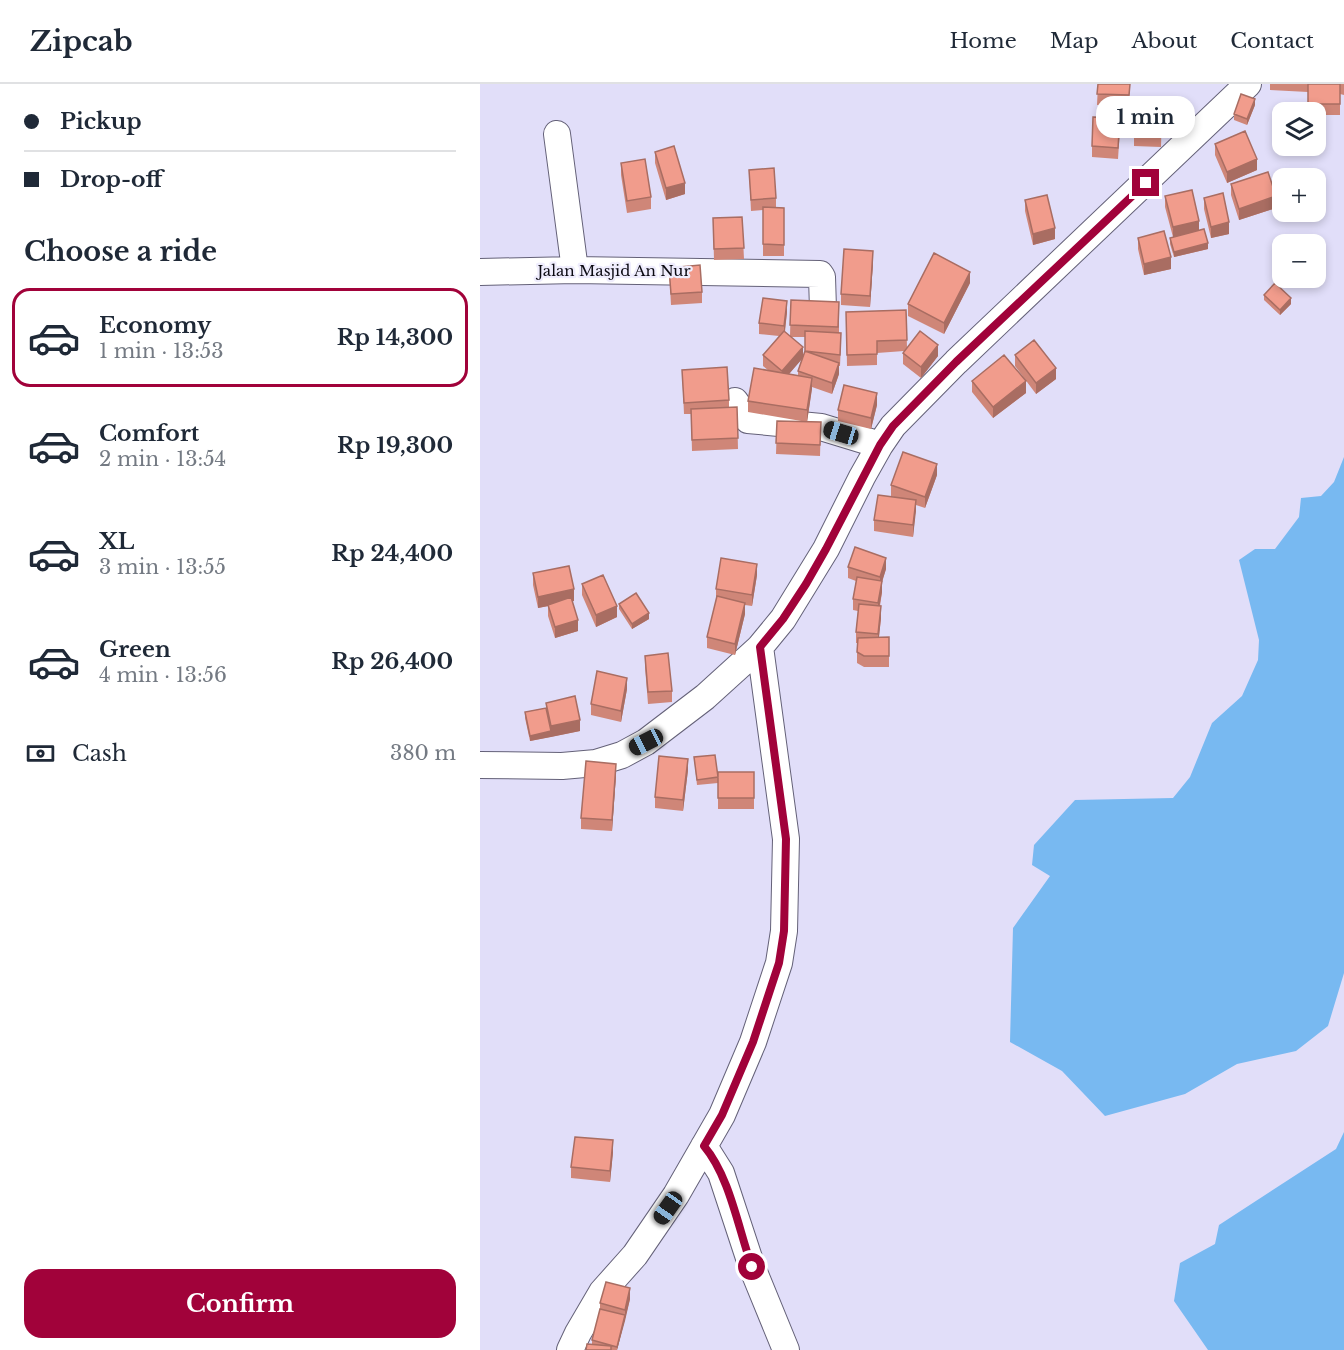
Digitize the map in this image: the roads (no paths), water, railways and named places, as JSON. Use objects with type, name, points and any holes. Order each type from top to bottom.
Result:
[{"type":"street","points":[[480,765],[562,766],[596,763],[646,742],[705,697],[760,647],[783,619],[826,549],[880,445],[893,426],[956,362],[1248,84]]},
{"type":"street","points":[[557,134],[575,270]]},
{"type":"street","name":"Jalan Masjid An Nur","points":[[480,272],[575,270],[820,274],[823,309]]},
{"type":"street","points":[[735,401],[748,420],[821,427],[880,445]]},
{"type":"street","points":[[570,1350],[602,1292],[635,1255],[689,1175],[722,1115],[753,1042],[779,963],[784,931],[786,839],[760,647]]},
{"type":"street","points":[[704,1146],[712,1155],[721,1173],[752,1267],[786,1350]]},
{"type":"water","points":[[1344,457],[1344,973],[1328,1026],[1296,1051],[1237,1064],[1185,1094],[1105,1116],[1062,1071],[1010,1042],[1013,928],[1050,876],[1032,865],[1034,845],[1075,800],[1173,798],[1190,777],[1212,723],[1242,696],[1258,660],[1259,640],[1239,560],[1255,549],[1275,549],[1299,517],[1301,498],[1321,496],[1334,482]]},
{"type":"water","points":[[1344,1132],[1344,1350],[1208,1350],[1174,1301],[1180,1263],[1215,1244],[1219,1225],[1336,1149]]}]
